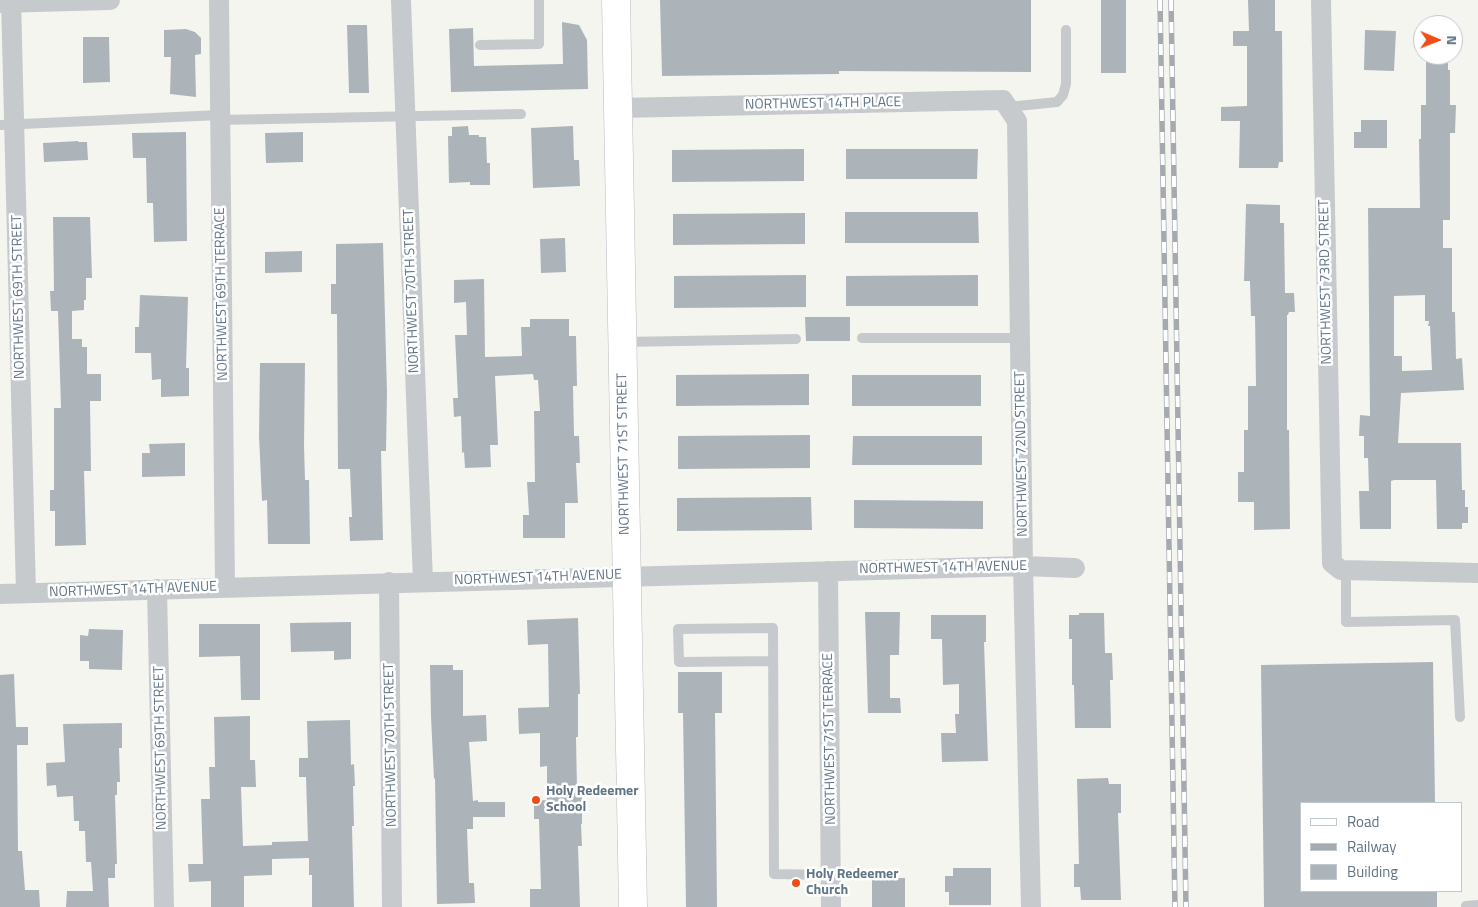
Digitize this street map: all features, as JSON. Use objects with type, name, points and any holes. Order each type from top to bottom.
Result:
[{"type":"street","points":[[8,2],[110,0]]},
{"type":"street","name":"NORTHWEST 69TH TERRACE","points":[[219,0],[225,587]]},
{"type":"street","name":"NORTHWEST 70TH STREET","points":[[401,0],[423,582]]},
{"type":"street","name":"NORTHWEST 71ST STREET","points":[[616,0],[633,907]]},
{"type":"street","name":"NORTHWEST 73RD STREET","points":[[1320,0],[1339,567]]},
{"type":"street","name":"NORTHWEST 69TH STREET","points":[[8,2],[7,125],[26,593]]},
{"type":"street","name":"NORTHWEST 14TH PLACE","points":[[618,108],[1003,100],[1012,114]]},
{"type":"street","name":"NORTHWEST 72ND STREET","points":[[1012,114],[1020,338],[1031,907]]},
{"type":"street","name":"NORTHWEST 14TH AVENUE","points":[[0,594],[828,570],[1023,566],[1075,568]]},
{"type":"street","points":[[1339,567],[1478,573]]},
{"type":"street","name":"NORTHWEST 71ST TERRACE","points":[[828,570],[831,907]]},
{"type":"street","name":"NORTHWEST 70TH STREET","points":[[389,582],[392,907]]},
{"type":"street","name":"NORTHWEST 69TH STREET","points":[[157,589],[164,907]]},
{"type":"lane","points":[[480,45],[540,44],[539,0]]},
{"type":"lane","points":[[1012,114],[1057,102],[1063,95],[1066,84],[1066,30]]},
{"type":"lane","points":[[7,125],[220,118],[521,114]]},
{"type":"lane","points":[[862,338],[1020,338]]},
{"type":"lane","points":[[622,342],[796,339]]},
{"type":"lane","points":[[1339,567],[1346,622],[1455,620],[1460,717]]},
{"type":"lane","points":[[773,661],[679,662],[678,629],[773,628],[774,874],[831,875]]},
{"type":"lane","points":[[1466,907],[1478,905]]},
{"type":"building","points":[[660,0],[1031,0],[1031,72],[839,71],[839,74],[662,76]]},
{"type":"building","points":[[1101,0],[1126,0],[1126,73],[1101,73]]},
{"type":"building","points":[[1248,0],[1275,0],[1275,31],[1282,31],[1283,162],[1279,162],[1278,168],[1239,168],[1240,121],[1221,121],[1221,107],[1247,106],[1247,46],[1233,46],[1233,31],[1249,31]]},
{"type":"building","points":[[562,22],[579,25],[587,40],[588,89],[451,92],[449,29],[473,28],[474,66],[563,64]]},
{"type":"building","points":[[347,25],[367,25],[369,93],[349,93]]},
{"type":"building","points":[[186,29],[195,32],[201,38],[201,54],[195,55],[196,97],[170,94],[171,57],[164,57],[164,30]]},
{"type":"building","points":[[1365,30],[1396,31],[1394,71],[1364,70]]},
{"type":"building","points":[[83,37],[109,37],[110,82],[83,83]]},
{"type":"building","points":[[1426,65],[1448,65],[1448,70],[1450,70],[1450,105],[1456,105],[1455,133],[1450,133],[1450,220],[1443,220],[1443,248],[1452,248],[1452,312],[1455,312],[1456,359],[1462,358],[1464,390],[1401,393],[1398,443],[1461,443],[1462,490],[1465,490],[1465,507],[1468,507],[1468,523],[1462,523],[1462,529],[1437,529],[1436,480],[1394,480],[1391,481],[1391,529],[1360,529],[1359,491],[1369,491],[1368,458],[1364,458],[1364,436],[1359,436],[1360,415],[1370,416],[1368,208],[1420,208],[1419,139],[1421,139],[1421,105],[1426,105]],"holes":[[[1425,295],[1425,321],[1429,321],[1432,370],[1402,371],[1402,356],[1394,356],[1394,296]]]},
{"type":"building","points":[[1361,120],[1387,120],[1387,148],[1354,148],[1354,132],[1361,132]]},
{"type":"building","points":[[468,126],[469,135],[486,137],[487,163],[490,163],[490,185],[470,185],[470,182],[449,183],[448,136],[452,136],[452,127]]},
{"type":"building","points":[[573,126],[574,160],[579,160],[580,186],[533,188],[531,128]]},
{"type":"building","points":[[186,132],[187,241],[154,242],[153,203],[147,203],[146,158],[133,158],[132,133]]},
{"type":"building","points":[[303,132],[303,162],[266,163],[265,133]]},
{"type":"building","points":[[87,142],[88,160],[44,162],[43,143]]},
{"type":"building","points":[[804,149],[804,181],[672,182],[672,150]]},
{"type":"building","points":[[846,149],[978,149],[977,179],[846,179]]},
{"type":"building","points":[[1246,204],[1280,205],[1280,223],[1284,223],[1285,293],[1294,293],[1295,312],[1289,312],[1287,315],[1287,430],[1289,430],[1290,529],[1254,530],[1254,502],[1238,502],[1238,472],[1244,472],[1244,430],[1248,430],[1248,386],[1256,386],[1255,316],[1251,316],[1250,281],[1244,281]]},
{"type":"building","points":[[845,212],[978,212],[979,243],[845,243]]},
{"type":"building","points":[[805,213],[805,244],[673,245],[673,214]]},
{"type":"building","points":[[53,217],[90,217],[92,278],[86,278],[84,310],[72,311],[72,339],[82,339],[82,347],[87,347],[87,374],[101,374],[101,401],[90,401],[91,471],[84,471],[86,545],[55,546],[55,511],[50,511],[50,490],[54,490],[54,408],[61,408],[58,311],[51,311],[50,291],[54,291]]},
{"type":"building","points":[[565,238],[566,272],[541,273],[540,239]]},
{"type":"building","points":[[383,243],[387,393],[386,451],[381,451],[383,540],[350,541],[349,517],[352,517],[350,469],[338,469],[337,314],[331,314],[331,284],[336,284],[336,244]]},
{"type":"building","points":[[302,251],[302,272],[265,273],[265,252]]},
{"type":"building","points":[[806,275],[806,307],[674,308],[674,276]]},
{"type":"building","points":[[978,275],[978,306],[846,306],[846,276]]},
{"type":"building","points":[[484,279],[485,357],[522,356],[521,327],[530,327],[530,319],[569,319],[569,336],[576,336],[577,386],[573,386],[574,436],[579,436],[580,463],[576,463],[578,503],[565,503],[565,538],[523,538],[523,515],[529,515],[527,482],[535,482],[534,411],[540,411],[538,380],[534,380],[533,374],[495,376],[498,445],[490,445],[491,467],[465,468],[464,452],[462,453],[461,416],[454,417],[453,398],[458,398],[455,335],[467,335],[466,302],[454,303],[454,280]]},
{"type":"building","points":[[140,295],[188,297],[186,368],[189,368],[189,396],[161,397],[161,379],[152,380],[151,353],[135,353],[135,327],[139,327]]},
{"type":"building","points":[[805,317],[850,317],[850,341],[806,341]]},
{"type":"building","points":[[260,363],[305,363],[304,445],[305,480],[309,480],[310,544],[268,544],[267,500],[262,501],[259,436]]},
{"type":"building","points":[[809,374],[809,405],[676,406],[676,375]]},
{"type":"building","points":[[852,375],[981,375],[981,406],[852,406]]},
{"type":"building","points":[[810,435],[810,468],[678,469],[678,436]]},
{"type":"building","points":[[853,436],[982,436],[982,465],[852,465]]},
{"type":"building","points":[[185,443],[185,476],[142,477],[142,453],[150,453],[149,444]]},
{"type":"building","points":[[811,497],[812,530],[677,531],[677,498]]},
{"type":"building","points":[[854,500],[983,501],[983,529],[854,528]]},
{"type":"building","points":[[865,612],[900,612],[899,655],[890,655],[890,698],[900,698],[901,713],[868,713]]},
{"type":"building","points":[[1079,613],[1104,613],[1105,653],[1112,653],[1113,680],[1110,680],[1111,728],[1075,728],[1074,685],[1072,685],[1072,639],[1069,639],[1069,615],[1079,615]]},
{"type":"building","points":[[931,615],[986,615],[986,642],[984,642],[988,761],[942,762],[941,733],[956,733],[955,714],[959,714],[959,684],[943,685],[942,639],[931,639]]},
{"type":"building","points":[[578,618],[580,694],[578,694],[578,737],[576,737],[577,790],[582,790],[582,846],[578,846],[580,907],[530,907],[530,889],[541,889],[539,819],[534,819],[534,801],[547,800],[547,766],[540,767],[540,733],[519,734],[518,708],[549,707],[548,644],[528,645],[527,620]]},
{"type":"building","points":[[351,622],[351,659],[334,660],[334,651],[291,652],[290,623]]},
{"type":"building","points":[[199,624],[260,624],[260,700],[241,700],[240,656],[199,657]]},
{"type":"building","points":[[89,629],[123,630],[122,670],[89,669],[89,661],[80,661],[80,635],[88,636]]},
{"type":"building","points":[[1433,662],[1435,802],[1300,802],[1300,892],[1437,892],[1437,907],[1264,907],[1261,665]]},
{"type":"building","points":[[430,665],[453,665],[453,670],[463,670],[463,716],[486,715],[487,741],[469,742],[473,801],[505,802],[505,817],[473,817],[473,829],[467,829],[469,883],[474,883],[475,903],[437,904],[435,778]]},
{"type":"building","points":[[678,672],[722,672],[722,713],[715,713],[717,907],[686,907],[683,713],[678,713]]},
{"type":"building","points":[[14,674],[16,727],[28,727],[28,745],[17,745],[18,851],[22,851],[25,890],[39,890],[40,907],[0,907],[0,675]]},
{"type":"building","points":[[250,716],[250,760],[255,760],[256,787],[241,787],[243,846],[272,845],[272,842],[308,841],[306,777],[299,777],[299,758],[308,758],[307,721],[350,720],[351,765],[354,764],[355,786],[353,786],[354,826],[352,826],[354,907],[312,907],[312,875],[309,875],[309,858],[272,859],[272,875],[244,876],[244,907],[211,907],[211,881],[189,882],[188,864],[203,864],[201,799],[210,799],[209,767],[215,767],[214,717]]},
{"type":"building","points":[[122,723],[122,748],[119,748],[120,782],[117,782],[117,795],[115,795],[117,864],[115,864],[115,878],[108,878],[109,907],[66,907],[67,891],[93,891],[91,862],[86,862],[85,831],[79,831],[79,821],[74,821],[73,796],[57,797],[56,785],[47,786],[46,763],[65,762],[63,724]]},
{"type":"building","points":[[1108,778],[1109,784],[1121,784],[1121,813],[1118,813],[1121,900],[1081,900],[1080,887],[1074,887],[1074,864],[1079,864],[1077,779]]},
{"type":"building","points":[[953,868],[991,868],[991,905],[949,905],[949,892],[945,892],[945,876],[953,876]]},
{"type":"building","points":[[872,878],[905,878],[905,907],[872,907]]},
{"type":"railway","points":[[1160,0],[1175,907]]},
{"type":"railway","points":[[1171,0],[1186,907]]},
{"type":"place","name":"Holy Redeemer School","points":[[536,800]]},
{"type":"place","name":"Holy Redeemer Church","points":[[796,883]]}]
